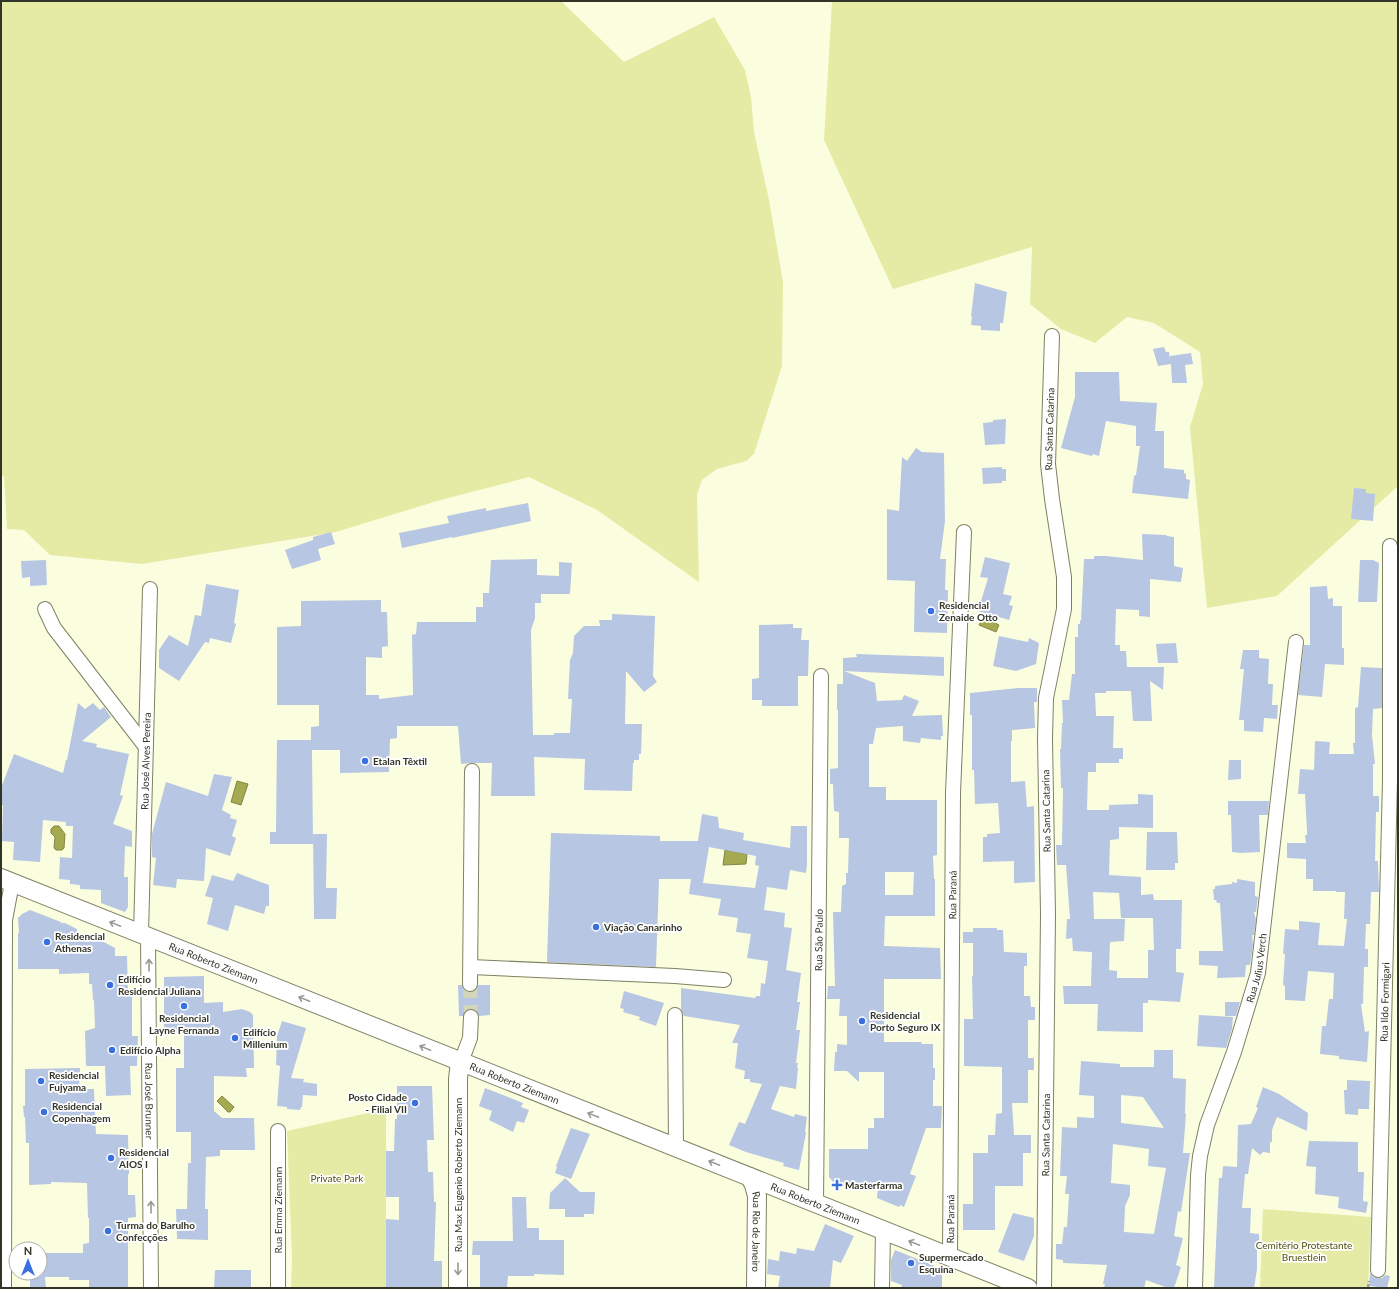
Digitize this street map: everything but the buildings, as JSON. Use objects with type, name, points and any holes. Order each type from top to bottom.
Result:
[{"type":"main road","name":"Rua Roberto Ziemann","points":[[7,880],[1028,1288]]},
{"type":"main road","name":"Rua Max Eugenio Roberto Ziemann","points":[[458,1288],[458,1070],[461,1062]]},
{"type":"main road","name":"Rua Rio de Janeiro","points":[[750,1178],[757,1196],[756,1288]]},
{"type":"street","name":"Rua Santa Catarina","points":[[1044,1288],[1048,914],[1045,739],[1046,698],[1064,609],[1064,577],[1048,464],[1052,336]]},
{"type":"street","name":"Rua Paraná","points":[[950,1257],[953,793],[964,532]]},
{"type":"street","name":"Rua Ildo Formigari","points":[[1378,1270],[1392,933],[1394,734],[1391,669],[1390,546]]},
{"type":"street","name":"Rua José Alves Pereira","points":[[145,936],[146,747],[150,589]]},
{"type":"street","points":[[45,609],[54,628],[146,747]]},
{"type":"street","name":"Rua Julius Verch","points":[[1195,1288],[1198,1175],[1200,1156],[1207,1125],[1234,1052],[1258,973],[1296,642]]},
{"type":"street","name":"Rua São Paulo","points":[[816,1203],[821,676]]},
{"type":"street","points":[[470,984],[472,771]]},
{"type":"street","points":[[4,1288],[5,920],[7,880]]},
{"type":"street","name":"Rua José Brunner","points":[[145,936],[151,1288]]},
{"type":"street","points":[[471,967],[675,976],[724,980]]},
{"type":"street","points":[[675,1015],[676,1148]]},
{"type":"street","points":[[461,1062],[470,1038],[471,1017]]},
{"type":"street","name":"Rua Emma Ziemann","points":[[278,1131],[278,1288]]},
{"type":"street","points":[[882,1288],[883,1231]]},
{"type":"green space","points":[[1,1],[561,1],[624,62],[714,17],[745,70],[751,97],[754,132],[769,200],[783,282],[782,366],[754,454],[746,461],[717,469],[702,480],[697,495],[699,582],[597,510],[529,477],[437,501],[336,532],[142,564],[50,555],[24,530],[7,529],[4,476],[1,476]]},
{"type":"green space","points":[[832,1],[1398,1],[1398,486],[1277,596],[1207,608],[1190,427],[1203,384],[1200,352],[1154,323],[1127,317],[1095,343],[1061,329],[1030,304],[1032,247],[893,289],[824,140]]},
{"type":"green space","name":"Private Park","points":[[386,1109],[386,1288],[291,1288],[292,1258],[287,1131]]},
{"type":"green space","name":"Cemitério Protestante Bruestlein","points":[[1263,1209],[1371,1217],[1368,1288],[1260,1288]]},
{"type":"shaded area","points":[[983,617],[999,625],[996,632],[979,625]]},
{"type":"shaded area","points":[[237,781],[248,784],[241,805],[231,802]]},
{"type":"shaded area","points":[[54,826],[59,826],[65,834],[64,848],[62,850],[56,850],[54,848],[55,837],[51,833],[51,829]]},
{"type":"shaded area","points":[[725,850],[747,854],[746,864],[723,865]]},
{"type":"shaded area","points":[[222,1096],[234,1107],[230,1112],[228,1112],[217,1101]]},
{"type":"tunnel","points":[[470,984],[471,1017]]},
{"type":"place","name":"Residencial Zenaide Otto","points":[[931,611]]},
{"type":"place","name":"Etalan Têxtil","points":[[365,761]]},
{"type":"place","name":"Viação Canarinho","points":[[596,927]]},
{"type":"place","name":"Residencial Athenas","points":[[47,942]]},
{"type":"place","name":"Edifício Residencial Juliana","points":[[110,985]]},
{"type":"place","name":"Residencial Layne Fernanda","points":[[184,1006]]},
{"type":"place","name":"Residencial Porto Seguro IX","points":[[862,1021]]},
{"type":"place","name":"Edifício Millenium","points":[[235,1038]]},
{"type":"place","name":"Edifício Alpha","points":[[112,1050]]},
{"type":"place","name":"Residencial Fujyama","points":[[41,1081]]},
{"type":"place","name":"Posto Cidade - Filial VII","points":[[415,1103]]},
{"type":"place","name":"Residencial Copenhagem","points":[[44,1112]]},
{"type":"place","name":"Residencial AIOS I","points":[[111,1158]]},
{"type":"place","name":"Masterfarma","points":[[837,1185]]},
{"type":"place","name":"Turma do Barulho Confecções","points":[[108,1231]]},
{"type":"place","name":"Supermercado Esquina","points":[[911,1263]]}]
